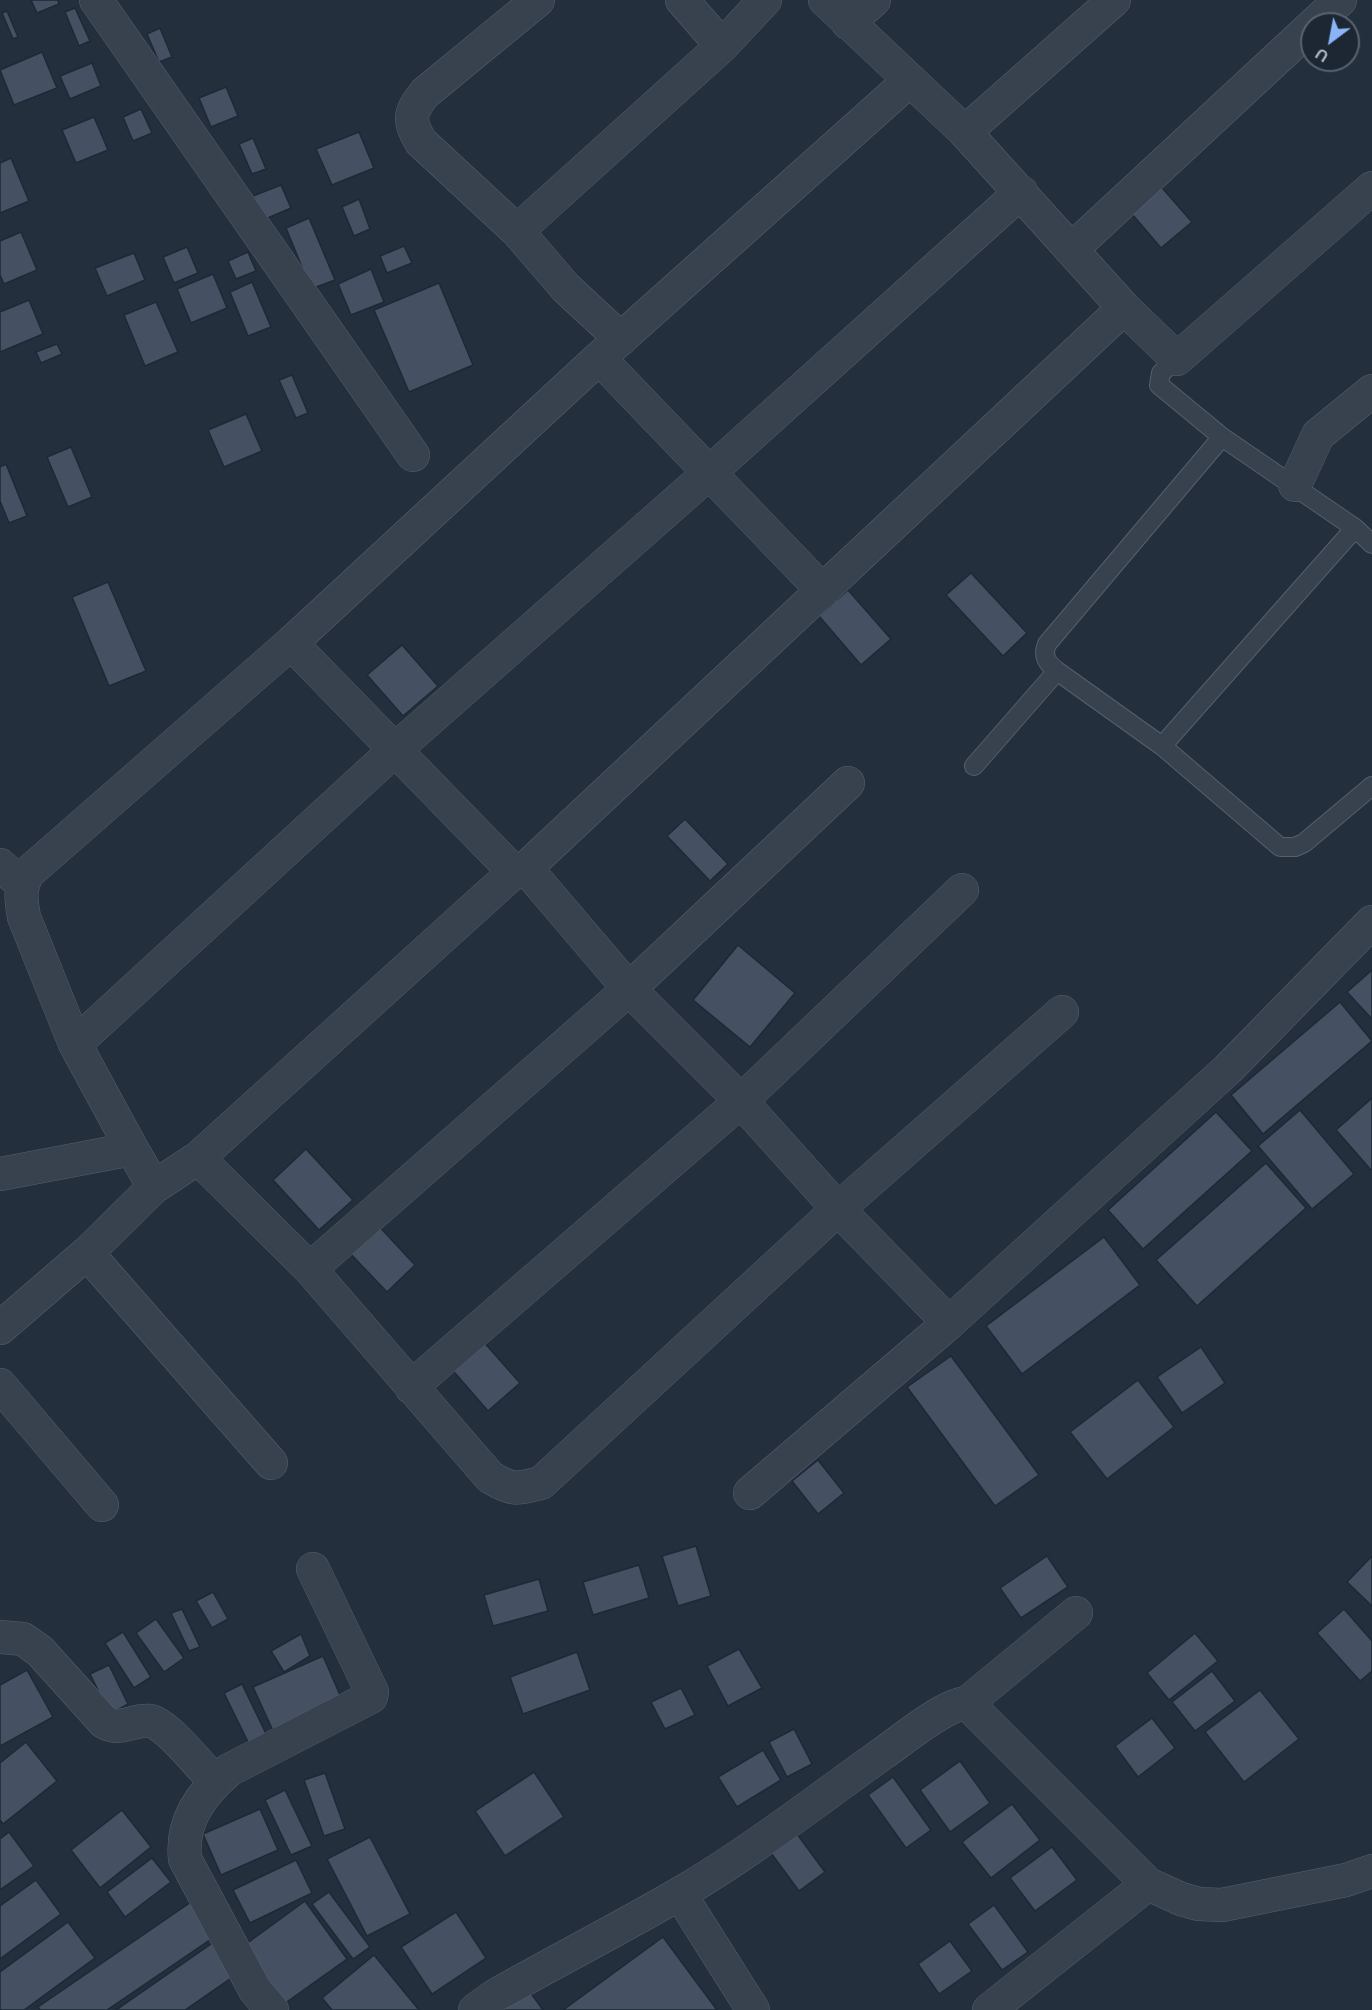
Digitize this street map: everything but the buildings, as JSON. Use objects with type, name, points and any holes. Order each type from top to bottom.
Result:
[{"type":"street","points":[[96,0],[413,455]]},
{"type":"street","points":[[538,0],[425,93],[415,105],[411,116],[412,128],[421,142],[517,231],[566,288],[610,348],[709,472],[824,591]]},
{"type":"street","points":[[682,0],[722,46]]},
{"type":"street","points":[[517,231],[722,46],[765,0]]},
{"type":"street","points":[[825,0],[965,132],[1124,308],[1177,358],[1372,188]]},
{"type":"street","points":[[848,23],[874,0]]},
{"type":"street","points":[[965,132],[1114,0]]},
{"type":"street","points":[[1327,12],[1340,0]]},
{"type":"street","points":[[1071,250],[1300,37]]},
{"type":"street","points":[[154,1187],[75,1044],[24,917],[20,896],[11,874],[28,873],[291,643],[610,348],[910,80]]},
{"type":"street","points":[[75,1044],[396,749],[1021,192]]},
{"type":"street","points":[[0,1328],[87,1253],[154,1187],[198,1158],[520,870],[824,591],[1124,308]]},
{"type":"street","points":[[1295,485],[1318,435],[1372,391]]},
{"type":"street","points":[[291,643],[520,870],[629,989],[741,1101],[838,1209],[949,1323]]},
{"type":"street","points":[[310,1269],[629,989],[848,783]]},
{"type":"street","points":[[411,1387],[741,1101],[962,890]]},
{"type":"street","points":[[750,1493],[949,1323],[1227,1069],[1372,922]]},
{"type":"street","points":[[198,1158],[310,1269],[490,1477],[505,1486],[518,1489],[541,1482],[838,1209],[1062,1012]]},
{"type":"street","points":[[0,1174],[132,1149]]},
{"type":"street","points":[[87,1253],[271,1463]]},
{"type":"street","points":[[0,1385],[102,1505]]},
{"type":"street","points":[[272,2010],[255,1990],[185,1859],[183,1842],[197,1804],[215,1782],[229,1770],[371,1697],[372,1692],[313,1569]]},
{"type":"street","points":[[475,2010],[496,1995],[568,1954],[680,1894],[718,1869],[924,1725],[950,1708],[967,1703],[1076,1613]]},
{"type":"street","points":[[0,1637],[23,1639],[40,1651],[110,1726],[117,1727],[148,1720],[163,1726],[215,1782]]},
{"type":"street","points":[[967,1703],[1148,1884],[1181,1899],[1199,1904],[1222,1905],[1346,1880],[1372,1871]]},
{"type":"street","points":[[989,2010],[1148,1884]]},
{"type":"street","points":[[680,1894],[753,2010]]},
{"type":"lane","points":[[1177,358],[1161,372],[1159,385],[1222,437],[1295,485],[1355,528],[1372,544]]},
{"type":"lane","points":[[1222,437],[1047,644],[1044,650],[1045,658],[1057,671],[1162,746],[1280,847],[1295,847],[1304,843],[1372,786]]},
{"type":"lane","points":[[1162,746],[1355,528]]},
{"type":"lane","points":[[974,766],[1057,671]]}]
